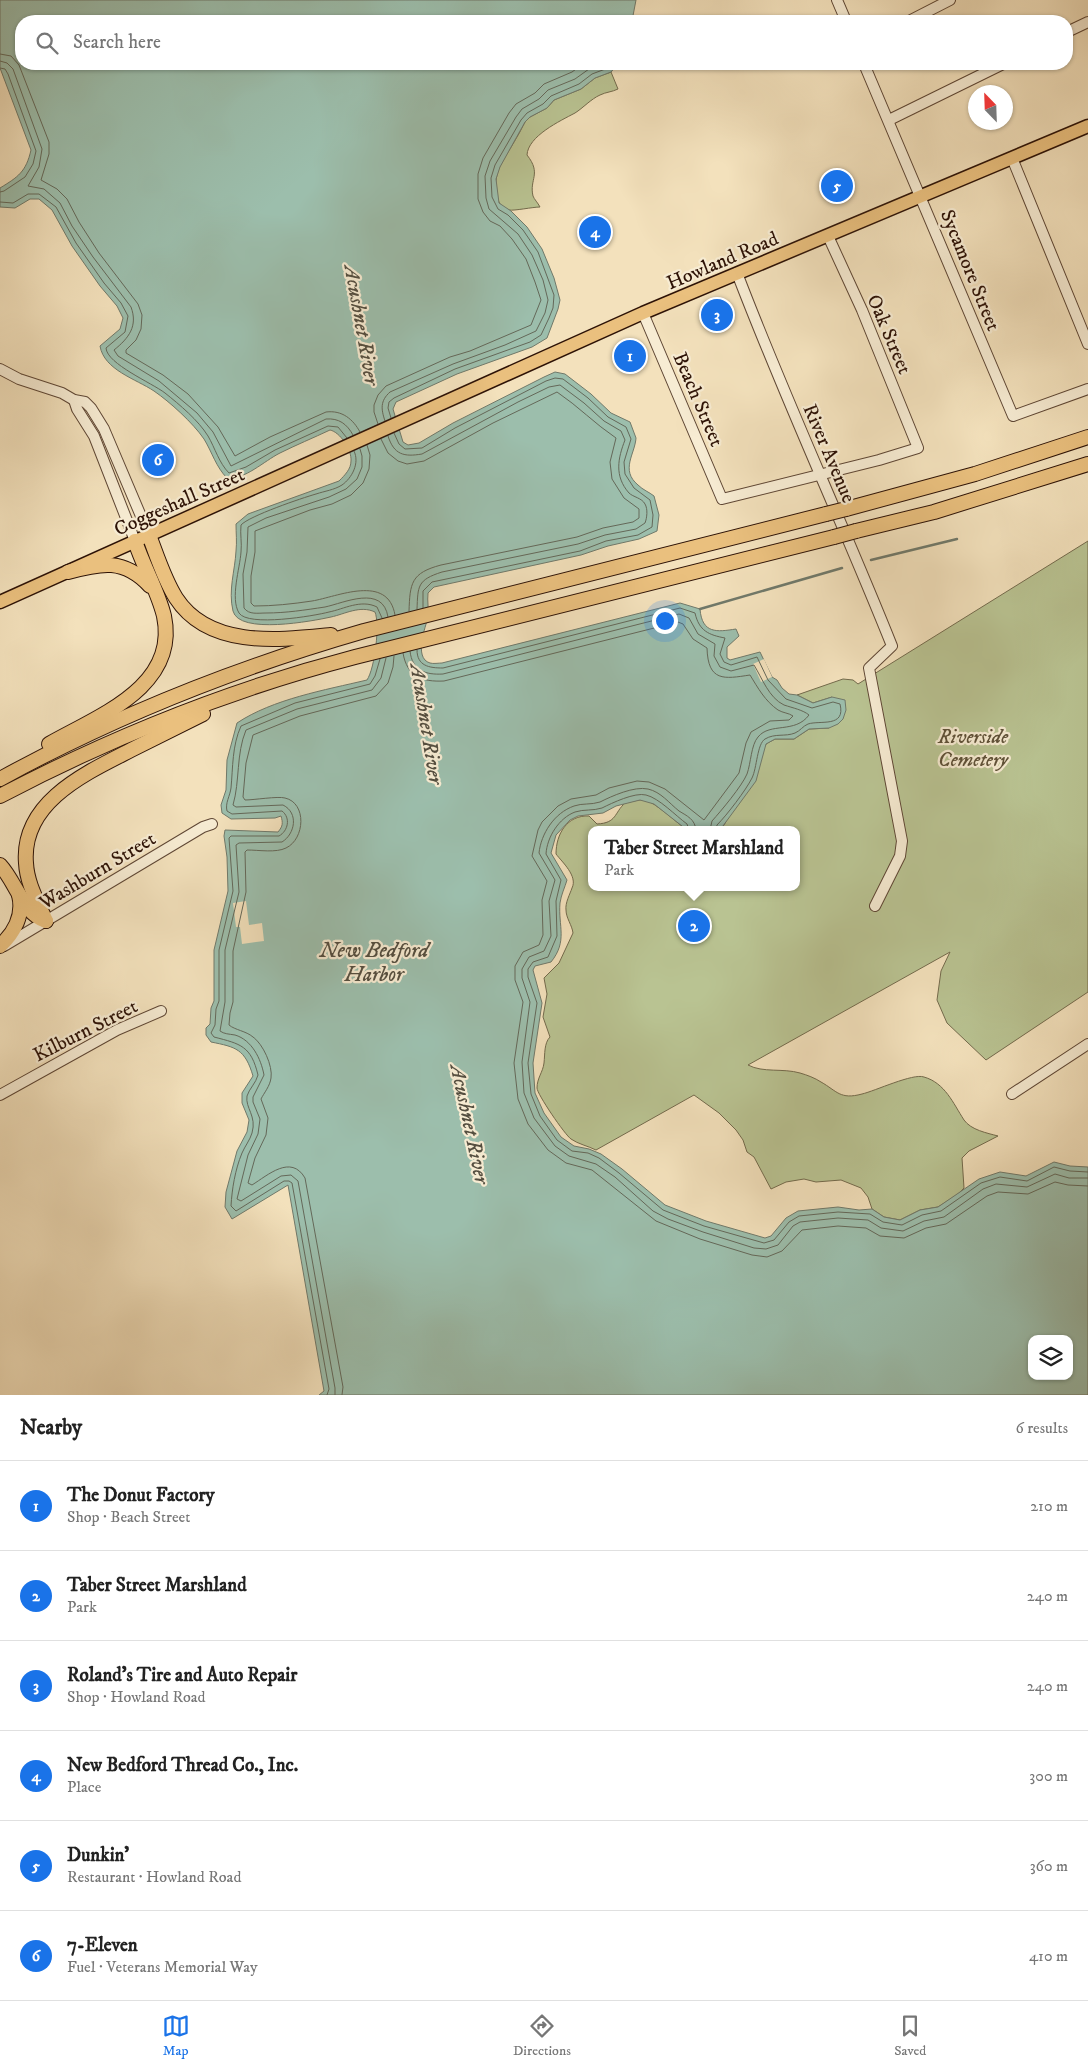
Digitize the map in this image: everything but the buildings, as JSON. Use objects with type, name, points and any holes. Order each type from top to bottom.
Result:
[{"type":"highway","points":[[0,779],[92,733],[179,695],[282,657],[364,631],[826,514],[975,474],[1088,437]]},
{"type":"highway","points":[[0,796],[58,767],[144,729],[232,695],[292,675],[355,657],[934,512],[1088,464]]},
{"type":"highway","points":[[149,535],[169,584],[180,603],[196,619],[218,630],[238,636],[265,639],[364,631]]},
{"type":"highway","points":[[0,775],[126,700],[145,684],[159,664],[165,645],[165,624],[159,601],[135,542]]},
{"type":"highway","points":[[68,572],[104,564],[124,566],[146,582],[159,601]]},
{"type":"highway","points":[[46,921],[30,882],[26,857],[28,840],[33,826],[54,798],[68,785],[90,771],[206,713],[292,675]]},
{"type":"highway","points":[[0,865],[32,913],[46,921]]},
{"type":"highway","points":[[0,947],[14,929],[19,916],[21,902],[15,885]]},
{"type":"main road","name":"Howland Road","points":[[374,434],[737,273],[1088,126]]},
{"type":"main road","name":"Coggeshall Street","points":[[0,602],[374,434]]},
{"type":"street","points":[[837,0],[843,15]]},
{"type":"street","points":[[921,15],[950,0]]},
{"type":"street","points":[[1073,29],[1088,22]]},
{"type":"street","name":"Sycamore Street","points":[[867,70],[1013,416],[1088,389]]},
{"type":"street","points":[[889,120],[991,70]]},
{"type":"street","points":[[1012,158],[1088,344]]},
{"type":"street","name":"Oak Street","points":[[820,473],[879,460],[918,448],[862,310],[828,236]]},
{"type":"street","name":"River Avenue","points":[[737,273],[768,356],[820,473],[892,646],[869,668],[902,841],[900,856],[875,906]]},
{"type":"street","name":"Beach Street","points":[[643,314],[722,499],[820,473]]},
{"type":"street","points":[[0,369],[19,379],[62,393],[74,400],[85,402],[100,422],[149,535]]},
{"type":"street","points":[[74,400],[94,436],[135,542]]},
{"type":"street","name":"Washburn Street","points":[[0,947],[198,830],[212,824]]},
{"type":"street","name":"Kilburn Street","points":[[0,1095],[111,1033],[161,1011]]},
{"type":"street","points":[[1012,1094],[1088,1044]]},
{"type":"green space","points":[[611,72],[618,89],[602,94],[575,113],[561,120],[539,135],[529,148],[527,155],[534,167],[533,196],[540,207],[509,210],[503,207],[497,197],[496,177],[500,166],[525,122],[530,117],[547,108],[554,100],[581,89],[595,78]]},
{"type":"green space","name":"Riverside Cemetery","points":[[1088,541],[1088,992],[986,1060],[947,1023],[937,1000],[941,971],[950,952],[748,1065],[760,1069],[803,1074],[816,1079],[839,1094],[849,1096],[862,1094],[919,1076],[924,1077],[938,1084],[948,1094],[967,1123],[979,1131],[998,1136],[969,1151],[962,1158],[964,1188],[957,1195],[938,1207],[920,1210],[900,1220],[884,1217],[872,1209],[868,1197],[861,1188],[841,1180],[816,1182],[804,1179],[786,1182],[771,1189],[754,1157],[747,1152],[743,1140],[736,1130],[719,1113],[694,1095],[596,1150],[571,1139],[541,1098],[537,1088],[546,1045],[550,1037],[543,1017],[547,994],[544,978],[559,963],[573,933],[566,907],[573,879],[556,854],[558,839],[564,827],[575,819],[589,816],[597,824],[608,822],[612,820],[625,803],[638,800],[650,802],[682,826],[588,826],[588,891],[800,891],[800,826],[723,826],[766,744],[775,739],[794,739],[809,729],[829,728],[832,697],[813,703],[797,695],[843,679],[853,680],[858,684]]},
{"type":"water","name":"New Bedford Harbor","points":[[0,0],[636,0],[633,15],[15,15],[15,70],[613,70],[595,78],[581,89],[554,100],[547,108],[530,117],[525,122],[500,167],[496,179],[499,203],[511,211],[527,227],[542,249],[554,278],[560,300],[547,338],[532,347],[457,374],[396,402],[393,409],[403,442],[408,445],[419,443],[453,423],[544,377],[555,372],[565,374],[591,394],[611,413],[630,422],[636,438],[629,468],[630,474],[638,485],[654,496],[659,515],[657,531],[639,539],[581,555],[434,587],[428,593],[428,617],[423,634],[422,655],[430,663],[442,663],[680,603],[700,609],[704,623],[712,630],[736,629],[739,636],[727,647],[727,658],[730,660],[760,652],[772,677],[789,694],[797,695],[813,703],[832,697],[845,700],[846,710],[843,719],[838,724],[829,728],[809,729],[794,739],[775,739],[766,744],[756,781],[723,826],[682,826],[654,804],[640,800],[616,806],[603,813],[578,816],[570,820],[556,835],[551,853],[567,880],[560,903],[561,940],[559,947],[551,962],[535,966],[533,970],[542,1003],[533,1063],[535,1093],[544,1113],[561,1137],[574,1146],[601,1154],[665,1205],[706,1221],[765,1238],[771,1236],[786,1218],[798,1211],[838,1207],[859,1210],[872,1209],[884,1217],[900,1220],[920,1210],[938,1207],[979,1179],[1000,1172],[1026,1176],[1054,1162],[1070,1166],[1088,1167],[1088,1395],[319,1395],[324,1391],[288,1185],[232,1219],[225,1207],[226,1192],[237,1151],[247,1132],[249,1120],[242,1103],[242,1093],[253,1076],[243,1055],[233,1048],[211,1042],[206,1035],[206,1028],[210,1024],[211,1008],[214,1001],[214,950],[228,891],[225,830],[278,832],[282,824],[281,816],[275,818],[231,819],[222,813],[221,805],[226,790],[227,760],[237,723],[283,701],[367,680],[372,666],[377,636],[375,612],[364,609],[322,619],[294,623],[248,623],[238,618],[233,611],[231,596],[236,548],[236,524],[248,514],[339,481],[351,464],[350,452],[338,434],[330,430],[280,453],[241,476],[227,478],[217,464],[204,439],[181,413],[154,391],[114,368],[103,354],[100,346],[120,329],[123,318],[117,306],[100,286],[72,246],[52,210],[39,199],[30,199],[15,208],[0,207],[0,188],[12,181],[24,169],[31,150],[0,68]]},
{"type":"pier","points":[[764,659],[772,677],[761,682],[753,664]]},
{"type":"pier","points":[[246,901],[249,925],[262,923],[264,941],[242,944],[240,927],[236,927],[233,903]]},
{"type":"waterway","points":[[871,560],[957,539]]},
{"type":"waterway","points":[[700,609],[842,568]]},
{"type":"place","name":"Dunkin'","points":[[837,186]]},
{"type":"place","name":"New Bedford Thread Co., Inc.","points":[[595,232]]},
{"type":"place","name":"Roland's Tire and Auto Repair","points":[[717,315]]},
{"type":"place","name":"The Donut Factory","points":[[630,356]]},
{"type":"place","name":"7-Eleven","points":[[158,460]]},
{"type":"place","name":"Taber Street Marshland","points":[[694,926]]},
{"type":"water label","name":"Acushnet River","points":[[362,325]]},
{"type":"water label","name":"Acushnet River","points":[[427,724]]},
{"type":"water label","name":"Acushnet River","points":[[470,1124]]}]
